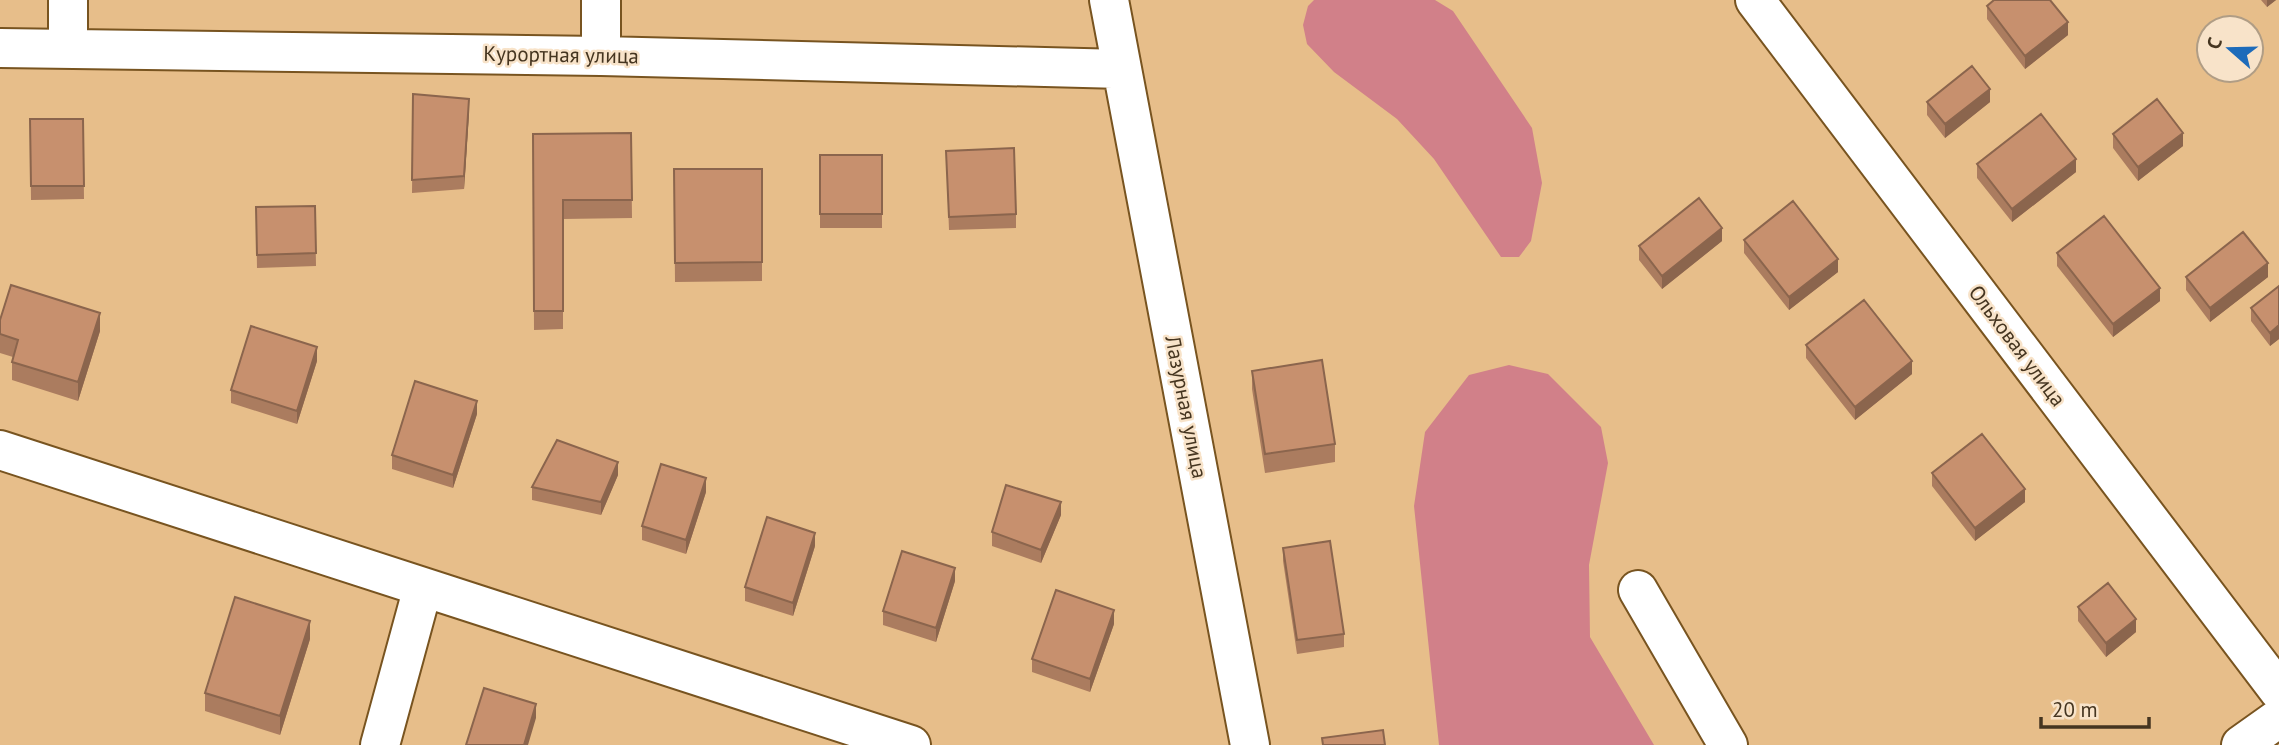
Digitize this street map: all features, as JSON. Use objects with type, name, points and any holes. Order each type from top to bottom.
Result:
[{"type":"street","points":[[68,0],[68,48]]},
{"type":"street","points":[[601,0],[601,55]]},
{"type":"street","name":"Лазурная улица","points":[[1109,0],[1250,745]]},
{"type":"street","name":"Ольховая улица","points":[[1755,0],[2279,691]]},
{"type":"street","name":"Курортная улица","points":[[0,48],[601,55],[1122,69]]},
{"type":"street","points":[[0,450],[912,745]]},
{"type":"street","points":[[380,745],[424,587]]},
{"type":"street","points":[[1638,590],[1728,745]]},
{"type":"street","points":[[2241,745],[2279,718]]},
{"type":"shaded area","points":[[1314,0],[1435,0],[1453,11],[1532,128],[1542,183],[1531,241],[1519,257],[1501,257],[1434,159],[1397,119],[1334,72],[1307,44],[1303,25],[1308,6]]},
{"type":"shaded area","points":[[1509,365],[1548,374],[1601,427],[1608,463],[1589,565],[1590,637],[1654,745],[1439,745],[1414,506],[1425,432],[1469,375]]},
{"type":"building","points":[[1994,0],[2050,0],[2068,22],[2025,56],[1987,6]]},
{"type":"building","points":[[1972,66],[1990,89],[1945,124],[1927,102]]},
{"type":"building","points":[[413,94],[469,99],[464,176],[412,180]]},
{"type":"building","points":[[2157,99],[2183,133],[2138,167],[2113,134]]},
{"type":"building","points":[[2041,114],[2076,159],[2012,209],[1977,164]]},
{"type":"building","points":[[30,119],[83,119],[84,186],[31,186]]},
{"type":"building","points":[[631,133],[632,200],[563,200],[563,311],[534,311],[533,134]]},
{"type":"building","points":[[1014,148],[1016,214],[949,217],[946,151]]},
{"type":"building","points":[[820,155],[882,155],[882,214],[820,214]]},
{"type":"building","points":[[674,169],[762,169],[762,262],[675,263]]},
{"type":"building","points":[[1699,198],[1722,228],[1662,276],[1639,246]]},
{"type":"building","points":[[1793,201],[1838,259],[1789,297],[1744,240]]},
{"type":"building","points":[[315,206],[316,253],[257,255],[256,207]]},
{"type":"building","points":[[2104,216],[2160,288],[2113,324],[2057,253]]},
{"type":"building","points":[[2243,232],[2268,263],[2210,308],[2186,277]]},
{"type":"building","points":[[11,285],[100,313],[78,382],[12,362],[18,340],[0,334],[0,320]]},
{"type":"building","points":[[2279,286],[2279,325],[2270,333],[2251,308]]},
{"type":"building","points":[[1864,300],[1912,361],[1855,407],[1806,345]]},
{"type":"building","points":[[251,326],[317,347],[297,411],[231,390]]},
{"type":"building","points":[[1322,360],[1335,444],[1265,454],[1252,371]]},
{"type":"building","points":[[415,381],[477,401],[453,475],[392,455]]},
{"type":"building","points":[[1982,434],[2025,489],[1975,528],[1932,473]]},
{"type":"building","points":[[557,440],[618,462],[601,502],[532,487]]},
{"type":"building","points":[[661,464],[706,478],[686,540],[642,526]]},
{"type":"building","points":[[1006,485],[1061,502],[1041,550],[992,532]]},
{"type":"building","points":[[767,517],[815,533],[793,603],[745,587]]},
{"type":"building","points":[[1330,541],[1344,634],[1297,640],[1283,548]]},
{"type":"building","points":[[902,551],[955,568],[936,628],[883,611]]},
{"type":"building","points":[[2108,583],[2136,619],[2106,643],[2078,607]]},
{"type":"building","points":[[1056,590],[1114,610],[1090,679],[1032,659]]},
{"type":"building","points":[[235,597],[310,621],[280,716],[205,693]]},
{"type":"building","points":[[484,688],[536,704],[524,745],[466,745]]},
{"type":"building","points":[[1383,730],[1385,745],[1323,745],[1322,738]]}]
